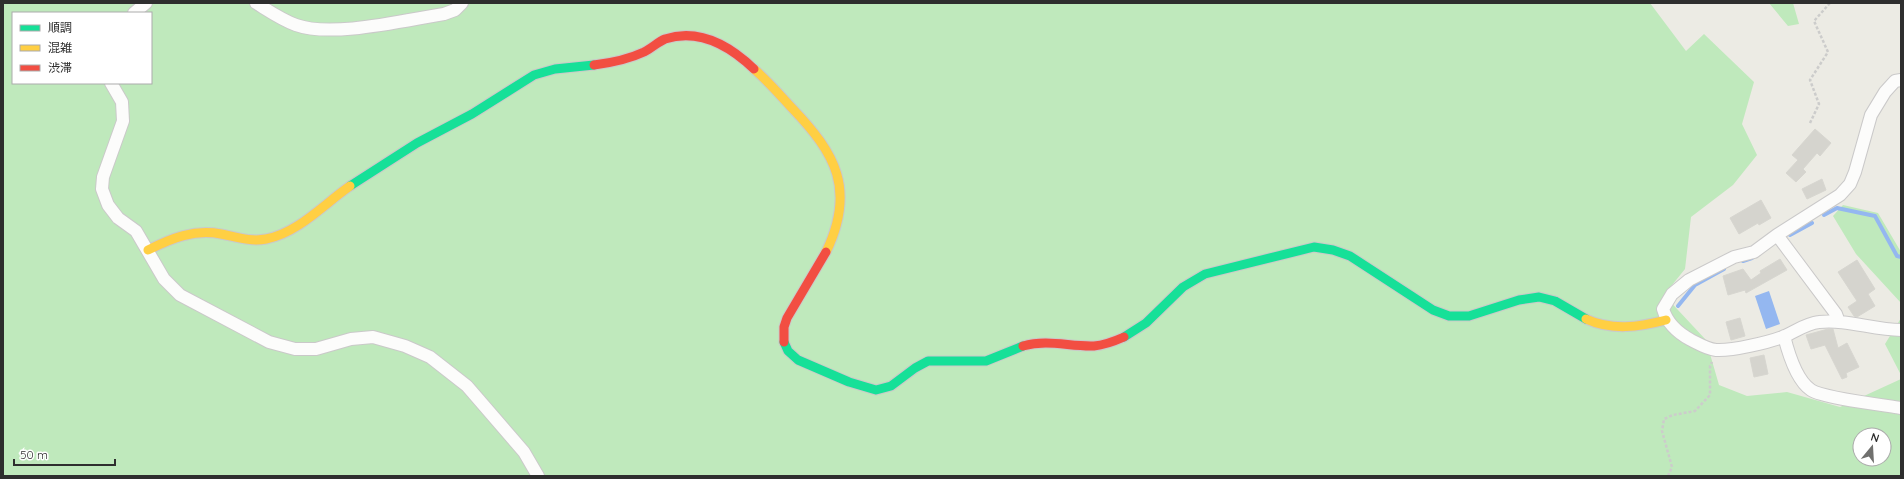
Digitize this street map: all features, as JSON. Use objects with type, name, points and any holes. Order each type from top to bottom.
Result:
[{"type":"street","points":[[135,12],[146,3]]},
{"type":"street","points":[[256,3],[297,26],[320,31],[369,26],[444,14],[456,10],[462,3]]},
{"type":"street","points":[[148,250],[165,241],[186,233],[215,234],[252,242],[276,237],[291,229],[334,197],[430,136],[479,110],[511,87],[538,73],[573,66],[617,61],[644,52],[666,39],[682,36],[701,37],[718,42],[736,52],[756,69],[823,141],[834,160],[839,183],[839,215],[833,236],[812,277],[789,315],[784,331],[784,344],[790,354],[798,360],[868,390],[884,389],[896,383],[921,363],[935,359],[982,362],[1026,344],[1050,342],[1088,347],[1106,344],[1126,337],[1155,314],[1193,279],[1205,274],[1314,247],[1333,250],[1350,256],[1433,310],[1458,318],[1472,316],[1522,299],[1539,297],[1561,303],[1593,323],[1612,327],[1649,325],[1666,320]]},
{"type":"street","points":[[1901,80],[1895,81],[1885,92],[1871,115],[1855,172],[1850,184],[1840,195],[1776,235],[1754,252],[1734,257],[1689,280],[1672,294],[1663,309],[1666,320],[1686,337],[1704,347],[1717,350],[1750,345],[1784,336],[1817,322],[1839,322],[1885,330],[1901,330]]},
{"type":"street","points":[[112,84],[122,102],[123,121],[104,177],[102,189],[108,205],[118,218],[136,231],[164,279],[180,295],[269,342],[295,349],[316,349],[351,339],[373,337],[405,346],[430,357],[467,386],[524,452],[538,476]]},
{"type":"street","points":[[1776,235],[1836,314],[1839,322]]},
{"type":"street","points":[[1784,336],[1788,354],[1804,383],[1812,391],[1824,395],[1901,408]]},
{"type":"path","points":[[1810,123],[1819,104],[1810,80],[1828,52],[1814,21],[1830,3]]},
{"type":"path","points":[[1668,476],[1672,467],[1662,431],[1664,419],[1673,415],[1695,411],[1710,395],[1710,366],[1717,350]]},
{"type":"green space","points":[[3,3],[1650,3],[1686,51],[1704,34],[1754,82],[1742,124],[1757,155],[1733,185],[1691,217],[1685,269],[1664,295],[1706,340],[1719,385],[1747,396],[1787,392],[1840,407],[1901,379],[1901,476],[3,476]]},
{"type":"green space","points":[[1769,3],[1793,3],[1799,24],[1788,26]]},
{"type":"green space","points":[[1843,205],[1878,213],[1901,252],[1901,303],[1856,254],[1833,216]]},
{"type":"green space","points":[[1901,318],[1901,375],[1885,344]]},
{"type":"water","points":[[1769,291],[1780,324],[1766,329],[1755,296]]},
{"type":"building","points":[[1815,129],[1831,143],[1820,156],[1817,153],[1803,169],[1806,172],[1796,182],[1786,173],[1798,160],[1792,155]]},
{"type":"building","points":[[1822,179],[1826,190],[1807,199],[1802,189]]},
{"type":"building","points":[[1761,200],[1771,218],[1759,225],[1758,223],[1739,234],[1730,218]]},
{"type":"building","points":[[1780,259],[1787,270],[1746,293],[1745,290],[1728,295],[1723,276],[1743,269],[1751,280],[1761,273],[1760,271]]},
{"type":"building","points":[[1857,260],[1875,289],[1868,294],[1875,306],[1857,317],[1854,316],[1848,307],[1857,301],[1838,272]]},
{"type":"building","points":[[1740,318],[1745,336],[1731,340],[1726,322]]},
{"type":"building","points":[[1833,329],[1838,348],[1847,343],[1859,367],[1846,373],[1847,377],[1842,379],[1825,345],[1811,349],[1806,335]]},
{"type":"building","points":[[1764,355],[1768,374],[1754,377],[1750,358]]},
{"type":"waterway","points":[[1824,215],[1837,208],[1875,216],[1897,256],[1901,257]]},
{"type":"waterway","points":[[1790,235],[1812,223]]},
{"type":"waterway","points":[[1743,261],[1752,258]]},
{"type":"waterway","points":[[1678,306],[1695,285],[1724,269]]},
{"type":"traffic: fast","points":[[350,186],[417,143],[472,114],[534,75],[555,69],[594,65]]},
{"type":"traffic: fast","points":[[1124,337],[1146,323],[1183,287],[1205,274],[1314,247],[1333,250],[1350,256],[1433,310],[1449,316],[1469,316],[1519,300],[1539,297],[1555,301],[1586,319]]},
{"type":"traffic: fast","points":[[784,342],[788,351],[798,360],[849,382],[876,390],[891,386],[915,368],[928,361],[986,361],[1023,346]]},
{"type":"traffic: slow","points":[[754,69],[774,88],[820,141],[830,157],[837,174],[840,191],[840,210],[835,230],[826,252]]},
{"type":"traffic: slow","points":[[148,250],[175,238],[192,234],[211,233],[255,240],[278,236],[300,224],[350,186]]},
{"type":"traffic: slow","points":[[1586,319],[1596,323],[1626,327],[1666,320]]},
{"type":"traffic: jam","points":[[594,65],[619,60],[638,54],[665,39],[678,36],[690,36],[713,41],[724,46],[754,69]]},
{"type":"traffic: jam","points":[[784,342],[784,327],[787,318],[826,252]]},
{"type":"traffic: jam","points":[[1023,346],[1041,343],[1094,346],[1106,344],[1124,337]]}]
